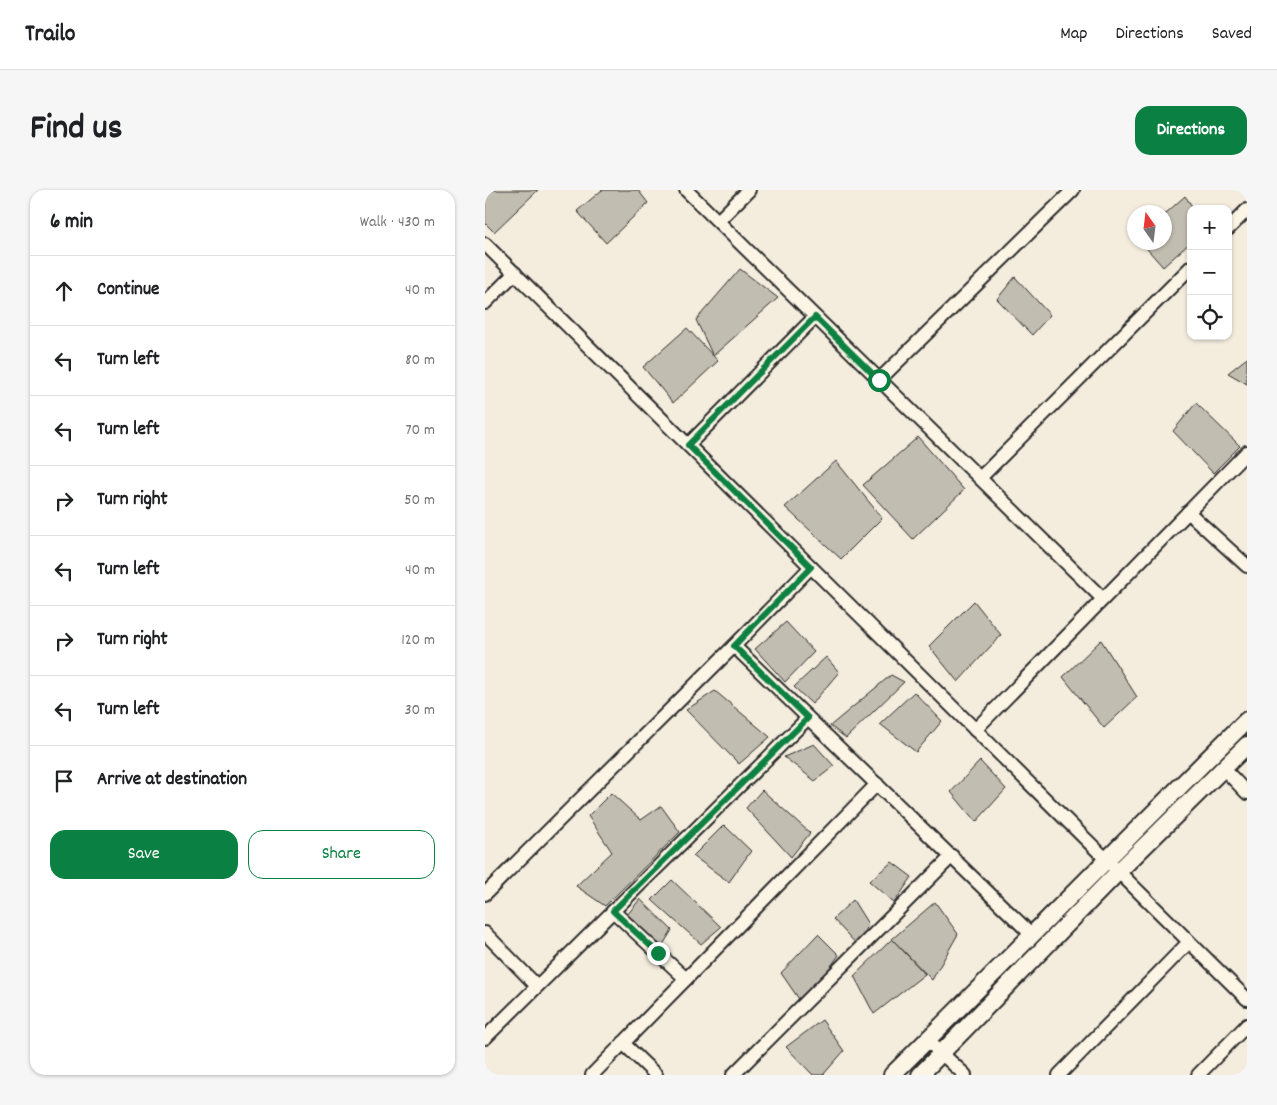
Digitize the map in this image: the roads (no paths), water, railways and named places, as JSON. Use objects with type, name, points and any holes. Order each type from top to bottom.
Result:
[{"type":"street","points":[[686,190],[1103,599]]},
{"type":"street","points":[[718,221],[749,190]]},
{"type":"street","points":[[879,380],[1073,190]]},
{"type":"street","points":[[1232,225],[1247,210]]},
{"type":"street","points":[[485,244],[1247,998]]},
{"type":"street","points":[[980,478],[1187,271]]},
{"type":"street","points":[[485,303],[515,273]]},
{"type":"street","points":[[688,445],[815,317]]},
{"type":"street","points":[[975,730],[1247,452]]},
{"type":"street","points":[[1189,512],[1247,566]]},
{"type":"street","points":[[485,894],[811,567]]},
{"type":"street","points":[[734,646],[1032,935]]},
{"type":"street","points":[[485,1038],[808,718]]},
{"type":"street","points":[[892,1075],[1247,720]]},
{"type":"street","points":[[920,1075],[1118,872],[1247,745]]},
{"type":"street","points":[[1223,769],[1247,793]]},
{"type":"street","points":[[592,1075],[877,784]]},
{"type":"street","points":[[733,1075],[952,856]]},
{"type":"street","points":[[613,911],[686,979]]},
{"type":"street","points":[[485,933],[537,986]]},
{"type":"street","points":[[1059,1075],[1189,942]]},
{"type":"street","points":[[1198,1075],[1247,1024]]},
{"type":"street","points":[[927,1040],[965,1075]]},
{"type":"street","points":[[623,1043],[656,1075]]}]
